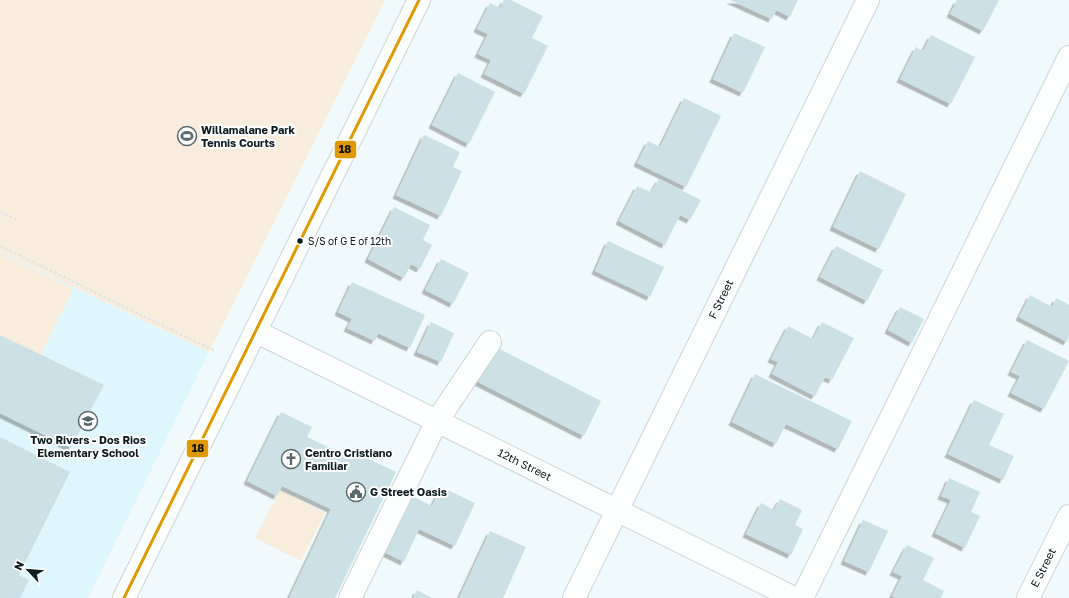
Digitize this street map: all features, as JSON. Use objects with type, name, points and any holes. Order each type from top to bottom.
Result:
[{"type":"street","points":[[124,598],[419,0]]},
{"type":"street","name":"F Street","points":[[574,598],[868,0]]},
{"type":"street","points":[[802,598],[1069,57]]},
{"type":"street","name":"12th Street","points":[[255,331],[794,598]]},
{"type":"street","points":[[350,598],[437,421],[490,342]]},
{"type":"street","name":"E Street","points":[[1028,598],[1069,516]]},
{"type":"path","points":[[0,212],[18,220]]},
{"type":"path","points":[[0,246],[215,351]]},
{"type":"shaded area","points":[[0,0],[385,0],[209,352],[0,252]]},
{"type":"shaded area","name":"Two Rivers - Dos Rios Elementary School","points":[[0,252],[209,352],[88,598],[0,598]]},
{"type":"shaded area","points":[[0,253],[70,287],[72,292],[36,364],[0,347]]},
{"type":"shaded area","points":[[280,490],[325,513],[301,561],[255,538]]},
{"type":"building","points":[[504,0],[511,0],[543,16],[532,38],[548,46],[524,94],[484,74],[491,60],[478,54],[488,34],[477,29],[490,3],[500,8]]},
{"type":"building","points":[[730,0],[798,0],[790,17],[776,10],[772,19]]},
{"type":"building","points":[[957,0],[999,0],[983,31],[950,14]]},
{"type":"building","points":[[734,33],[765,47],[743,93],[713,79]]},
{"type":"building","points":[[931,35],[975,57],[951,104],[900,79],[916,47],[923,51]]},
{"type":"building","points":[[458,73],[495,92],[469,144],[432,125]]},
{"type":"building","points":[[684,98],[721,116],[686,187],[637,163],[648,141],[660,147]]},
{"type":"building","points":[[424,135],[460,152],[453,167],[462,171],[441,216],[396,195]]},
{"type":"building","points":[[860,171],[906,194],[879,249],[833,227]]},
{"type":"building","points":[[659,179],[701,200],[690,220],[680,215],[665,245],[619,221],[637,186],[651,192]]},
{"type":"building","points":[[394,207],[430,225],[423,240],[432,245],[420,269],[411,264],[404,278],[368,259]]},
{"type":"building","points":[[608,241],[664,267],[650,297],[595,271]]},
{"type":"building","points":[[836,246],[883,270],[867,301],[820,277]]},
{"type":"building","points":[[441,259],[469,273],[453,304],[425,290]]},
{"type":"building","points":[[352,282],[425,315],[410,348],[378,333],[375,341],[347,328],[352,319],[338,312]]},
{"type":"building","points":[[1030,295],[1052,307],[1056,298],[1069,305],[1069,338],[1067,342],[1019,317]]},
{"type":"building","points":[[900,307],[924,319],[912,343],[888,330]]},
{"type":"building","points":[[431,322],[454,333],[441,362],[417,352]]},
{"type":"building","points":[[822,322],[854,338],[832,380],[825,377],[815,396],[772,374],[778,362],[771,359],[788,326],[813,339]]},
{"type":"building","points":[[0,335],[104,385],[71,448],[0,413]]},
{"type":"building","points":[[1027,340],[1069,361],[1044,409],[1011,393],[1020,376],[1011,372]]},
{"type":"building","points":[[496,347],[601,401],[584,436],[478,382]]},
{"type":"building","points":[[755,374],[852,421],[838,449],[786,424],[776,444],[732,422]]},
{"type":"building","points":[[974,400],[1004,414],[989,445],[1014,456],[1003,480],[948,454]]},
{"type":"building","points":[[281,412],[312,427],[307,437],[353,459],[356,453],[396,472],[335,598],[289,598],[331,509],[282,486],[277,496],[247,481]]},
{"type":"building","points":[[0,437],[70,472],[19,575],[29,580],[20,598],[0,598]]},
{"type":"building","points":[[949,478],[980,492],[971,512],[980,516],[965,548],[935,533],[951,500],[941,496]]},
{"type":"building","points":[[441,487],[475,503],[455,546],[419,529],[404,562],[384,552],[412,496],[432,506]]},
{"type":"building","points":[[780,499],[802,510],[795,525],[803,529],[791,555],[746,534],[761,503],[774,510]]},
{"type":"building","points":[[863,520],[888,531],[869,572],[844,561]]},
{"type":"building","points":[[490,531],[526,547],[503,598],[459,598]]},
{"type":"building","points":[[907,545],[934,558],[923,580],[944,591],[941,598],[896,598],[892,596],[902,576],[893,572]]},
{"type":"building","points":[[417,590],[432,598],[413,598]]},
{"type":"transit line","name":"18","points":[[124,598],[419,0]]},
{"type":"place","name":"Willamalane Park Tennis Courts","points":[[187,136]]},
{"type":"place","name":"S/S of G E of 12th","points":[[300,241]]},
{"type":"place","name":"Two Rivers - Dos Rios Elementary School","points":[[88,421]]},
{"type":"place","name":"Centro Cristiano Familiar","points":[[291,459]]},
{"type":"place","name":"G Street Oasis","points":[[356,492]]}]
